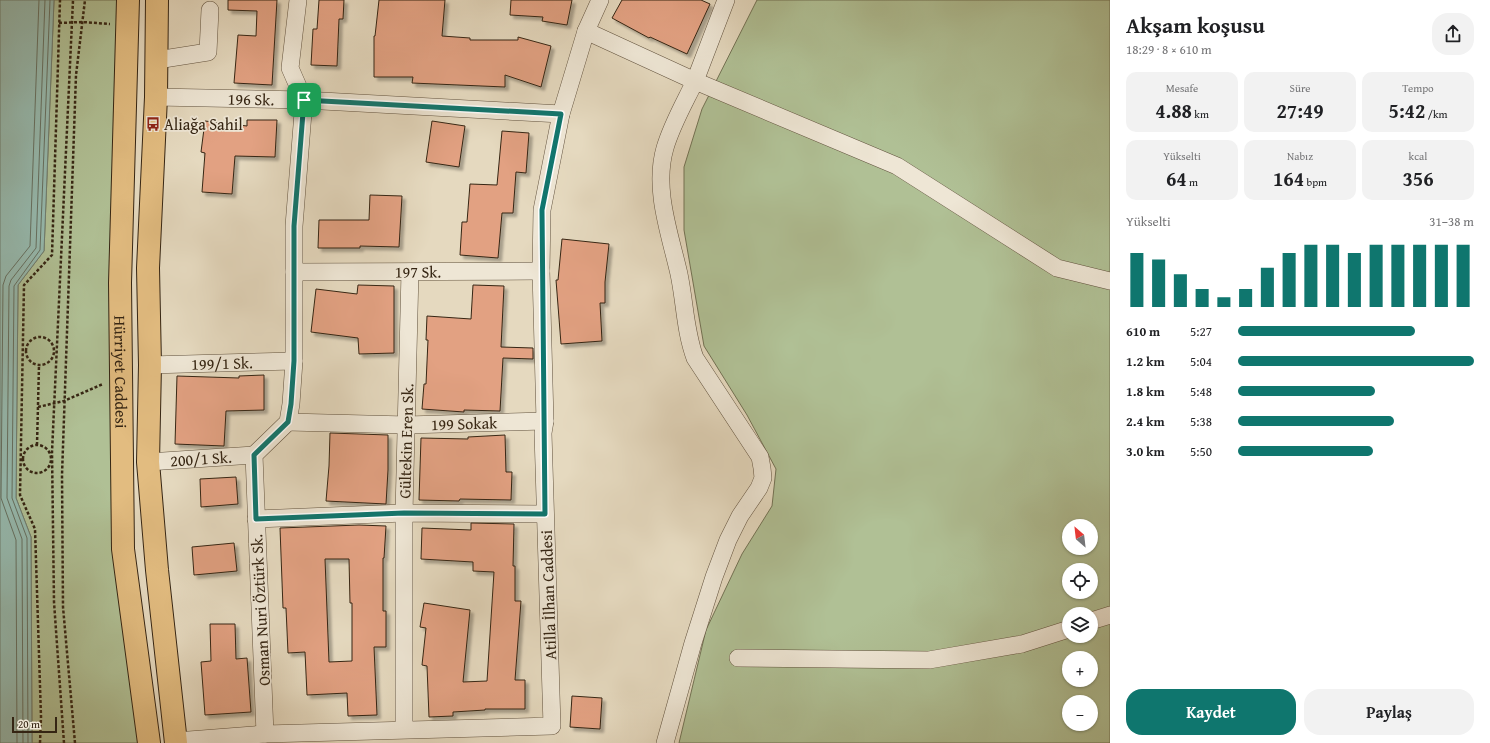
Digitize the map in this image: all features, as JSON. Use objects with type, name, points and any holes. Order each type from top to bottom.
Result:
[{"type":"highway","name":"Hürriyet Caddesi","points":[[128,0],[120,283],[123,549],[149,743]]},
{"type":"highway","name":"Hürriyet Caddesi","points":[[157,0],[156,97],[148,268],[150,365],[148,462],[157,570],[176,742]]},
{"type":"street","points":[[254,455],[288,422],[291,404],[294,361],[294,226],[304,100],[290,68],[298,0]]},
{"type":"street","name":"Atilla İlhan Caddesi","points":[[176,742],[265,734],[552,726],[543,433],[545,420],[541,271],[542,210],[561,114],[586,31],[600,0]]},
{"type":"street","points":[[665,743],[693,643],[714,577],[728,540],[740,516],[759,488],[763,478],[760,457],[695,358],[690,344],[679,274],[667,226],[662,180],[665,150],[671,131],[695,81],[726,0]]},
{"type":"street","points":[[157,60],[208,52],[210,10]]},
{"type":"street","points":[[586,31],[695,81],[897,166],[1057,268],[1110,281]]},
{"type":"street","name":"196 Sk.","points":[[156,97],[304,100],[561,114]]},
{"type":"street","name":"197 Sk.","points":[[294,272],[541,271]]},
{"type":"street","name":"Gültekin Eren Sk.","points":[[404,730],[404,513],[410,272]]},
{"type":"street","name":"199/1 Sk.","points":[[150,365],[294,361]]},
{"type":"street","name":"199 Sokak","points":[[288,422],[407,425],[545,420]]},
{"type":"street","name":"200/1 Sk.","points":[[148,462],[254,455]]},
{"type":"street","name":"Osman Nuri Öztürk Sk.","points":[[254,455],[265,734]]},
{"type":"street","points":[[256,519],[404,513],[545,514]]},
{"type":"street","points":[[1098,619],[1110,615]]},
{"type":"street","points":[[738,658],[929,660],[1022,644],[1062,631]]},
{"type":"path","points":[[40,743],[41,717],[36,529],[20,495],[25,353],[24,285],[52,255],[60,0]]},
{"type":"path","points":[[64,743],[54,602],[52,460],[55,352],[73,0]]},
{"type":"path","points":[[76,743],[63,607],[62,475],[76,75],[85,0]]},
{"type":"path","points":[[59,23],[82,22],[110,24]]},
{"type":"path","points":[[25,353],[31,341],[39,338],[43,338],[51,343],[55,352]]},
{"type":"path","points":[[25,353],[31,362],[39,365],[47,363],[51,360],[55,352]]},
{"type":"path","points":[[37,445],[39,365]]},
{"type":"path","points":[[38,407],[64,401],[105,384]]},
{"type":"path","points":[[22,460],[28,448],[37,445],[45,448],[52,460]]},
{"type":"path","points":[[22,460],[27,468],[35,472],[43,471],[52,460]]},
{"type":"green space","points":[[54,0],[128,0],[123,549],[149,743],[32,743],[31,537],[16,498],[18,285],[44,251]]},
{"type":"green space","points":[[757,0],[1110,0],[1110,743],[679,743],[706,630],[742,554],[772,506],[776,469],[747,415],[704,346],[684,230],[684,167],[702,109]]},
{"type":"water","points":[[0,0],[54,0],[44,251],[18,285],[16,498],[31,537],[32,743],[0,743]]},
{"type":"building","points":[[228,0],[277,0],[272,85],[234,83],[238,35],[256,36],[257,11],[228,10]]},
{"type":"building","points":[[319,0],[344,0],[343,19],[339,19],[337,66],[311,65],[313,29],[317,29]]},
{"type":"building","points":[[379,0],[445,0],[442,36],[470,38],[470,40],[518,40],[518,37],[551,46],[541,87],[505,75],[505,87],[412,83],[413,77],[374,77],[374,36]]},
{"type":"building","points":[[511,0],[572,0],[567,25],[542,21],[543,17],[510,15]]},
{"type":"building","points":[[622,0],[701,0],[710,4],[687,54],[650,37],[649,38],[612,18]]},
{"type":"building","points":[[247,120],[277,120],[275,157],[235,156],[232,194],[202,192],[205,153],[201,152],[205,121],[247,126]]},
{"type":"building","points":[[432,121],[465,126],[459,167],[426,162]]},
{"type":"building","points":[[502,131],[529,133],[526,173],[516,172],[513,213],[502,213],[498,258],[460,255],[462,222],[467,222],[470,184],[497,185]]},
{"type":"building","points":[[370,195],[402,196],[399,247],[360,246],[360,248],[318,248],[319,220],[369,220]]},
{"type":"building","points":[[562,239],[609,244],[605,282],[605,303],[600,303],[602,341],[561,344],[556,280],[558,280]]},
{"type":"building","points":[[358,285],[394,286],[394,353],[359,354],[358,338],[311,332],[316,289],[357,294]]},
{"type":"building","points":[[473,285],[504,286],[501,347],[533,348],[533,359],[503,358],[500,411],[464,410],[464,412],[422,409],[424,384],[426,384],[428,340],[426,340],[427,316],[471,319]]},
{"type":"building","points":[[264,375],[264,410],[226,411],[224,446],[175,444],[177,376],[239,378],[239,376]]},
{"type":"building","points":[[330,433],[388,435],[386,504],[326,501]]},
{"type":"building","points":[[505,435],[506,472],[512,472],[511,500],[419,500],[421,438],[468,439],[468,437]]},
{"type":"building","points":[[236,477],[238,504],[201,507],[200,479]]},
{"type":"building","points":[[471,523],[514,524],[513,566],[515,566],[515,601],[521,601],[515,680],[525,680],[525,709],[485,709],[453,712],[453,716],[429,717],[427,666],[422,665],[426,628],[420,627],[424,603],[470,610],[463,682],[487,681],[494,572],[473,571],[473,562],[421,559],[422,528],[471,530]]},
{"type":"building","points":[[359,525],[386,526],[383,558],[383,611],[386,611],[386,647],[374,647],[377,715],[348,716],[347,693],[307,695],[305,652],[288,653],[286,608],[283,608],[280,528]],"holes":[[[325,559],[349,559],[350,603],[352,603],[352,661],[329,662]]]},
{"type":"building","points":[[234,543],[237,571],[194,575],[192,547]]},
{"type":"building","points":[[210,624],[235,624],[236,659],[247,658],[251,712],[205,715],[201,662],[211,661]]},
{"type":"building","points":[[572,696],[602,698],[600,729],[570,727]]},
{"type":"place","name":"Aliağa Sahil","points":[[153,124]]},
{"type":"route","points":[[304,100],[561,114],[542,210],[541,271],[545,420],[543,433],[545,514],[404,513],[256,519],[254,455],[288,422],[291,404],[294,361],[294,226],[304,100]]}]
